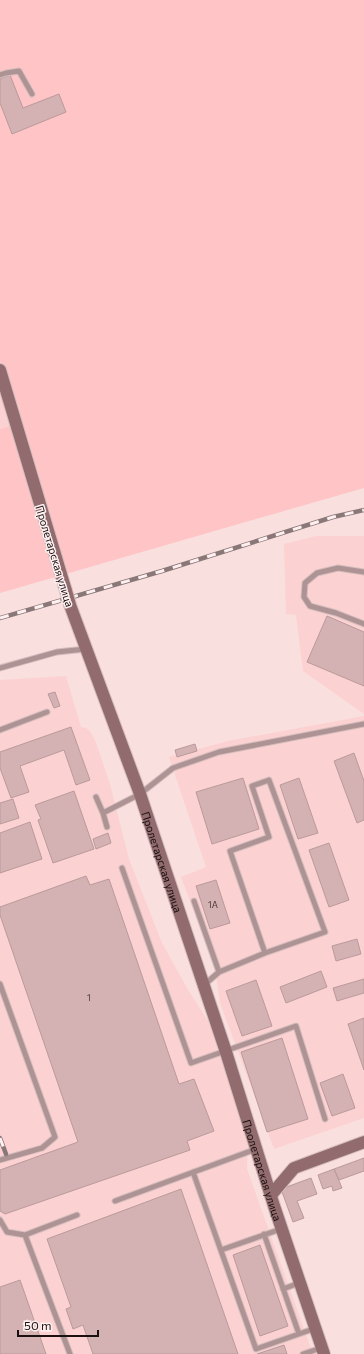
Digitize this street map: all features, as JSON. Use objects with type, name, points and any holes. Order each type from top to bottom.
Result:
[{"type":"street","name":"Пролетарская улица","points":[[0,370],[70,605],[140,794],[323,1351]]},
{"type":"street","points":[[271,1195],[294,1168],[364,1142]]},
{"type":"lane","points":[[0,75],[19,71],[32,94]]},
{"type":"lane","points":[[364,572],[338,568],[317,573],[305,583],[304,597],[310,606],[336,613],[364,624]]},
{"type":"lane","points":[[0,668],[57,652],[86,649]]},
{"type":"lane","points":[[0,730],[47,712]]},
{"type":"lane","points":[[103,813],[140,794],[173,768],[219,752],[364,724]]},
{"type":"lane","points":[[204,986],[219,972],[265,953],[326,932],[269,780],[252,786],[269,837],[230,851],[265,953]]},
{"type":"lane","points":[[96,797],[107,827]]},
{"type":"lane","points":[[122,868],[191,1063],[226,1052],[296,1026],[325,1119]]},
{"type":"lane","points":[[194,901],[219,972]]},
{"type":"lane","points":[[0,984],[55,1137],[42,1148],[0,1160]]},
{"type":"lane","points":[[115,1201],[256,1148]]},
{"type":"lane","points":[[193,1172],[256,1349],[316,1328]]},
{"type":"lane","points":[[0,1220],[7,1232],[25,1235],[77,1215]]},
{"type":"lane","points":[[221,1250],[282,1228]]},
{"type":"lane","points":[[264,1234],[299,1334]]},
{"type":"lane","points":[[25,1235],[70,1354]]},
{"type":"lane","points":[[283,1289],[300,1283]]},
{"type":"lane","points":[[303,1354],[323,1351]]},
{"type":"shaded area","points":[[0,0],[364,0],[364,488],[0,593],[0,429],[19,423],[0,361]]},
{"type":"shaded area","points":[[0,361],[19,423],[0,429]]},
{"type":"shaded area","points":[[316,536],[364,536],[364,714],[303,671],[296,615],[286,614],[284,544]]},
{"type":"shaded area","points":[[66,676],[81,727],[90,731],[95,740],[110,784],[129,859],[162,943],[187,988],[208,1021],[248,1135],[247,1169],[313,1354],[0,1354],[0,680]]},
{"type":"shaded area","points":[[364,716],[364,1118],[274,1149],[220,1003],[215,968],[181,877],[206,867],[169,757],[228,741]]},
{"type":"building","points":[[10,75],[23,108],[59,94],[66,112],[12,134],[0,103],[0,79]]},
{"type":"building","points":[[327,616],[364,632],[364,686],[307,662]]},
{"type":"building","points":[[55,692],[60,706],[54,708],[48,694]]},
{"type":"building","points":[[71,727],[90,780],[76,785],[64,750],[20,766],[29,792],[11,798],[0,768],[0,752]]},
{"type":"building","points":[[195,744],[197,751],[177,757],[175,750]]},
{"type":"building","points":[[354,753],[364,781],[364,820],[357,823],[334,761]]},
{"type":"building","points":[[243,778],[259,829],[212,844],[196,792]]},
{"type":"building","points":[[299,778],[318,833],[298,839],[280,785]]},
{"type":"building","points":[[74,791],[94,849],[53,863],[38,820],[41,819],[35,805]]},
{"type":"building","points":[[13,799],[19,818],[0,824],[0,803]]},
{"type":"building","points":[[30,822],[42,859],[0,873],[0,833]]},
{"type":"building","points":[[108,833],[111,843],[96,849],[93,839]]},
{"type":"building","points":[[329,843],[349,900],[329,907],[309,850]]},
{"type":"building","points":[[86,876],[90,885],[109,879],[179,1084],[194,1079],[214,1131],[187,1141],[190,1150],[5,1214],[0,1211],[0,1170],[78,1142],[0,915],[0,907]]},
{"type":"building","points":[[216,880],[230,923],[210,929],[196,886]]},
{"type":"building","points":[[357,939],[361,954],[336,961],[332,946]]},
{"type":"building","points":[[321,971],[327,987],[286,1003],[280,987]]},
{"type":"building","points":[[364,979],[364,993],[337,1001],[333,988]]},
{"type":"building","points":[[256,980],[272,1026],[242,1036],[226,991]]},
{"type":"building","points":[[364,1018],[364,1070],[348,1024]]},
{"type":"building","points":[[282,1038],[308,1119],[267,1132],[241,1052]]},
{"type":"building","points":[[343,1074],[355,1108],[332,1116],[320,1083]]},
{"type":"building","points":[[364,1158],[364,1171],[339,1180],[334,1169]]},
{"type":"building","points":[[334,1169],[342,1188],[333,1191],[332,1186],[323,1189],[318,1175]]},
{"type":"building","points":[[311,1178],[317,1194],[297,1201],[304,1218],[293,1222],[281,1189]]},
{"type":"building","points":[[181,1189],[238,1354],[93,1354],[83,1325],[73,1329],[66,1309],[71,1307],[47,1239]]},
{"type":"building","points":[[260,1245],[288,1326],[260,1336],[233,1255]]},
{"type":"building","points":[[20,1280],[46,1354],[0,1354],[0,1287]]},
{"type":"building","points":[[284,1345],[287,1354],[257,1354]]},
{"type":"railway","points":[[0,618],[162,571],[333,517],[364,510]]},
{"type":"railway","points":[[0,1138],[6,1154]]}]
